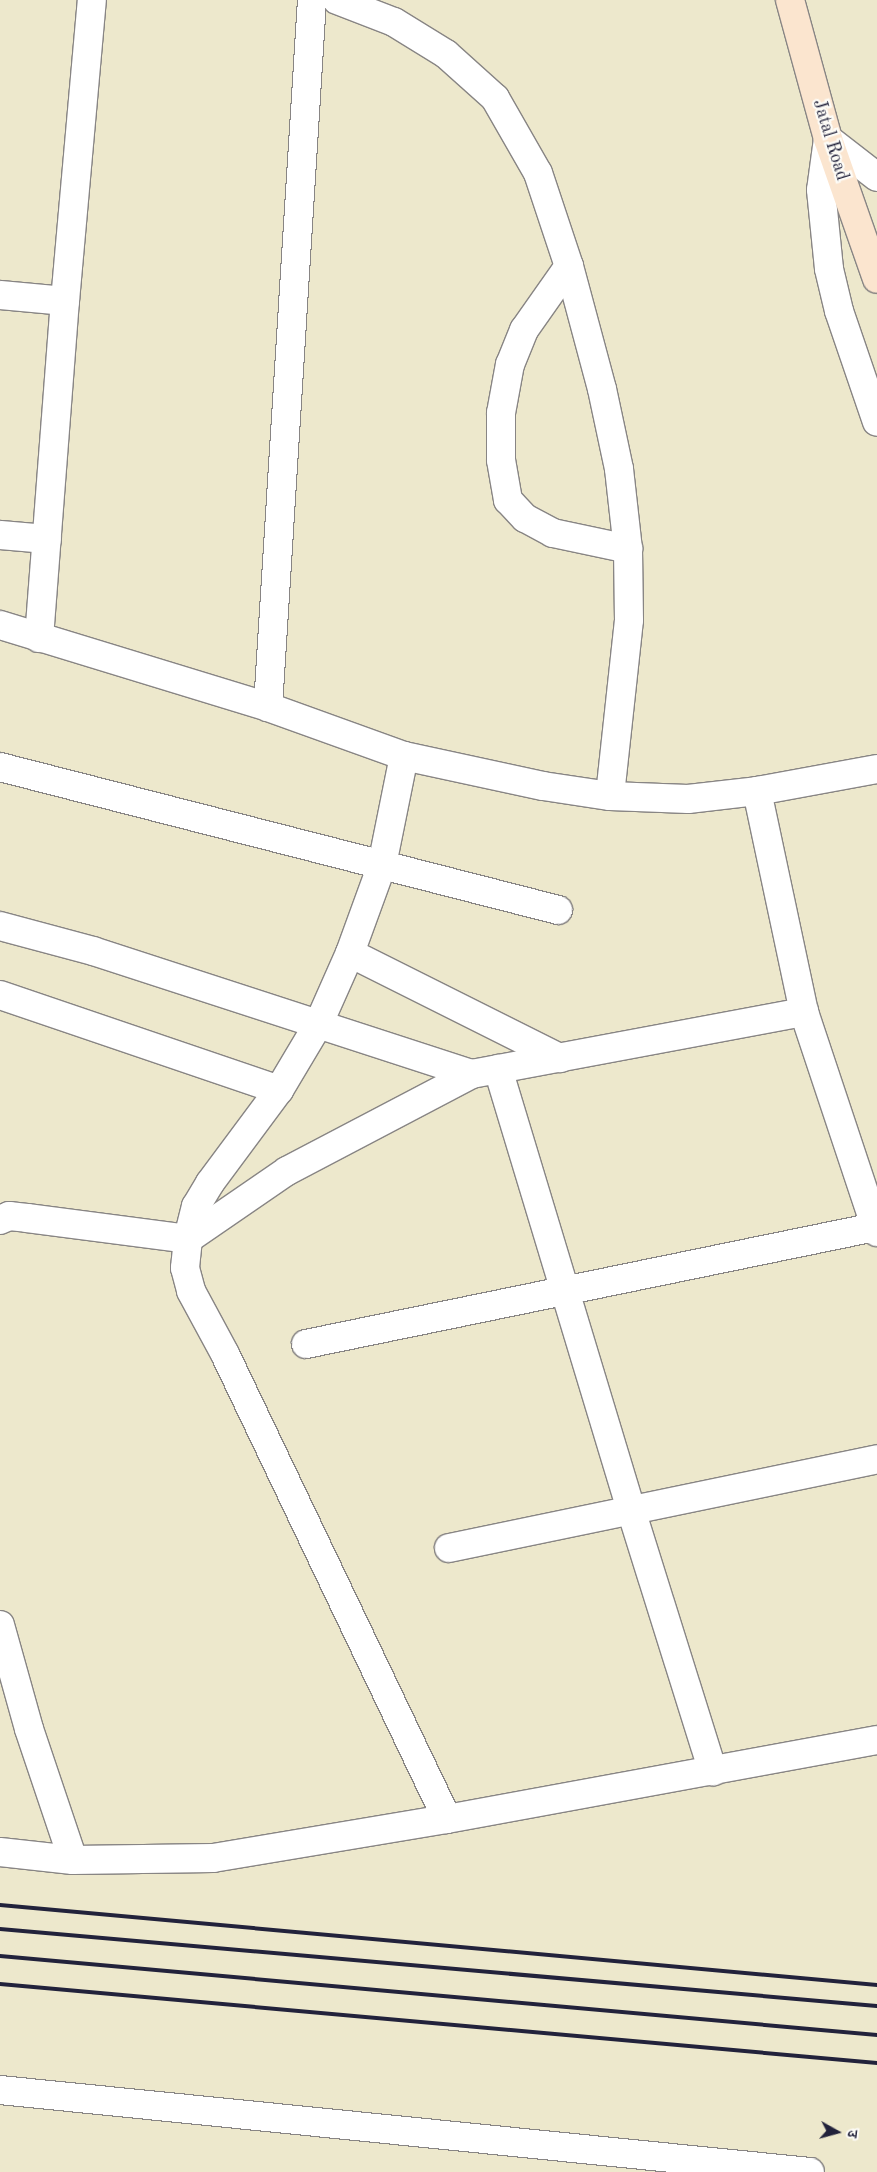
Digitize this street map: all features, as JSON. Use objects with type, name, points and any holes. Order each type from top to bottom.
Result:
[{"type":"main road","name":"Jatal Road","points":[[790,0],[828,139],[876,277]]},
{"type":"street","points":[[39,638],[64,301],[92,0]]},
{"type":"street","points":[[268,706],[312,0]]},
{"type":"street","points":[[337,0],[394,22],[446,54],[495,98],[538,173],[569,266],[602,389],[619,469],[628,549],[629,620],[610,796]]},
{"type":"street","points":[[877,177],[828,139],[821,190],[829,269],[838,310],[877,422]]},
{"type":"street","points":[[569,266],[524,330],[510,364],[501,413],[501,460],[508,500],[525,518],[553,533],[628,549]]},
{"type":"street","points":[[0,295],[64,301]]},
{"type":"street","points":[[0,535],[46,540]]},
{"type":"street","points":[[0,625],[268,706],[404,756],[543,786],[610,796],[688,799],[758,791],[877,769]]},
{"type":"street","points":[[404,756],[382,865],[350,954],[319,1023],[279,1090],[210,1183],[196,1206],[188,1239],[185,1268],[191,1291],[230,1363],[447,1819]]},
{"type":"street","points":[[0,767],[558,910]]},
{"type":"street","points":[[306,1344],[876,1230],[804,1012],[758,791]]},
{"type":"street","points":[[0,926],[93,951],[319,1023],[485,1072]]},
{"type":"street","points":[[350,954],[560,1058]]},
{"type":"street","points":[[0,995],[279,1090]]},
{"type":"street","points":[[0,1220],[9,1216],[188,1239],[287,1171],[485,1072],[804,1012]]},
{"type":"street","points":[[485,1072],[564,1291],[713,1771]]},
{"type":"street","points":[[449,1548],[877,1459]]},
{"type":"street","points":[[0,1625],[29,1729],[73,1860]]},
{"type":"street","points":[[0,1852],[73,1860],[213,1858],[447,1819],[877,1740]]},
{"type":"street","points":[[0,2090],[810,2172]]},
{"type":"railway","points":[[0,1905],[877,1985]]},
{"type":"railway","points":[[0,1929],[877,2006]]},
{"type":"railway","points":[[0,1956],[877,2035]]},
{"type":"railway","points":[[0,1984],[877,2063]]}]
